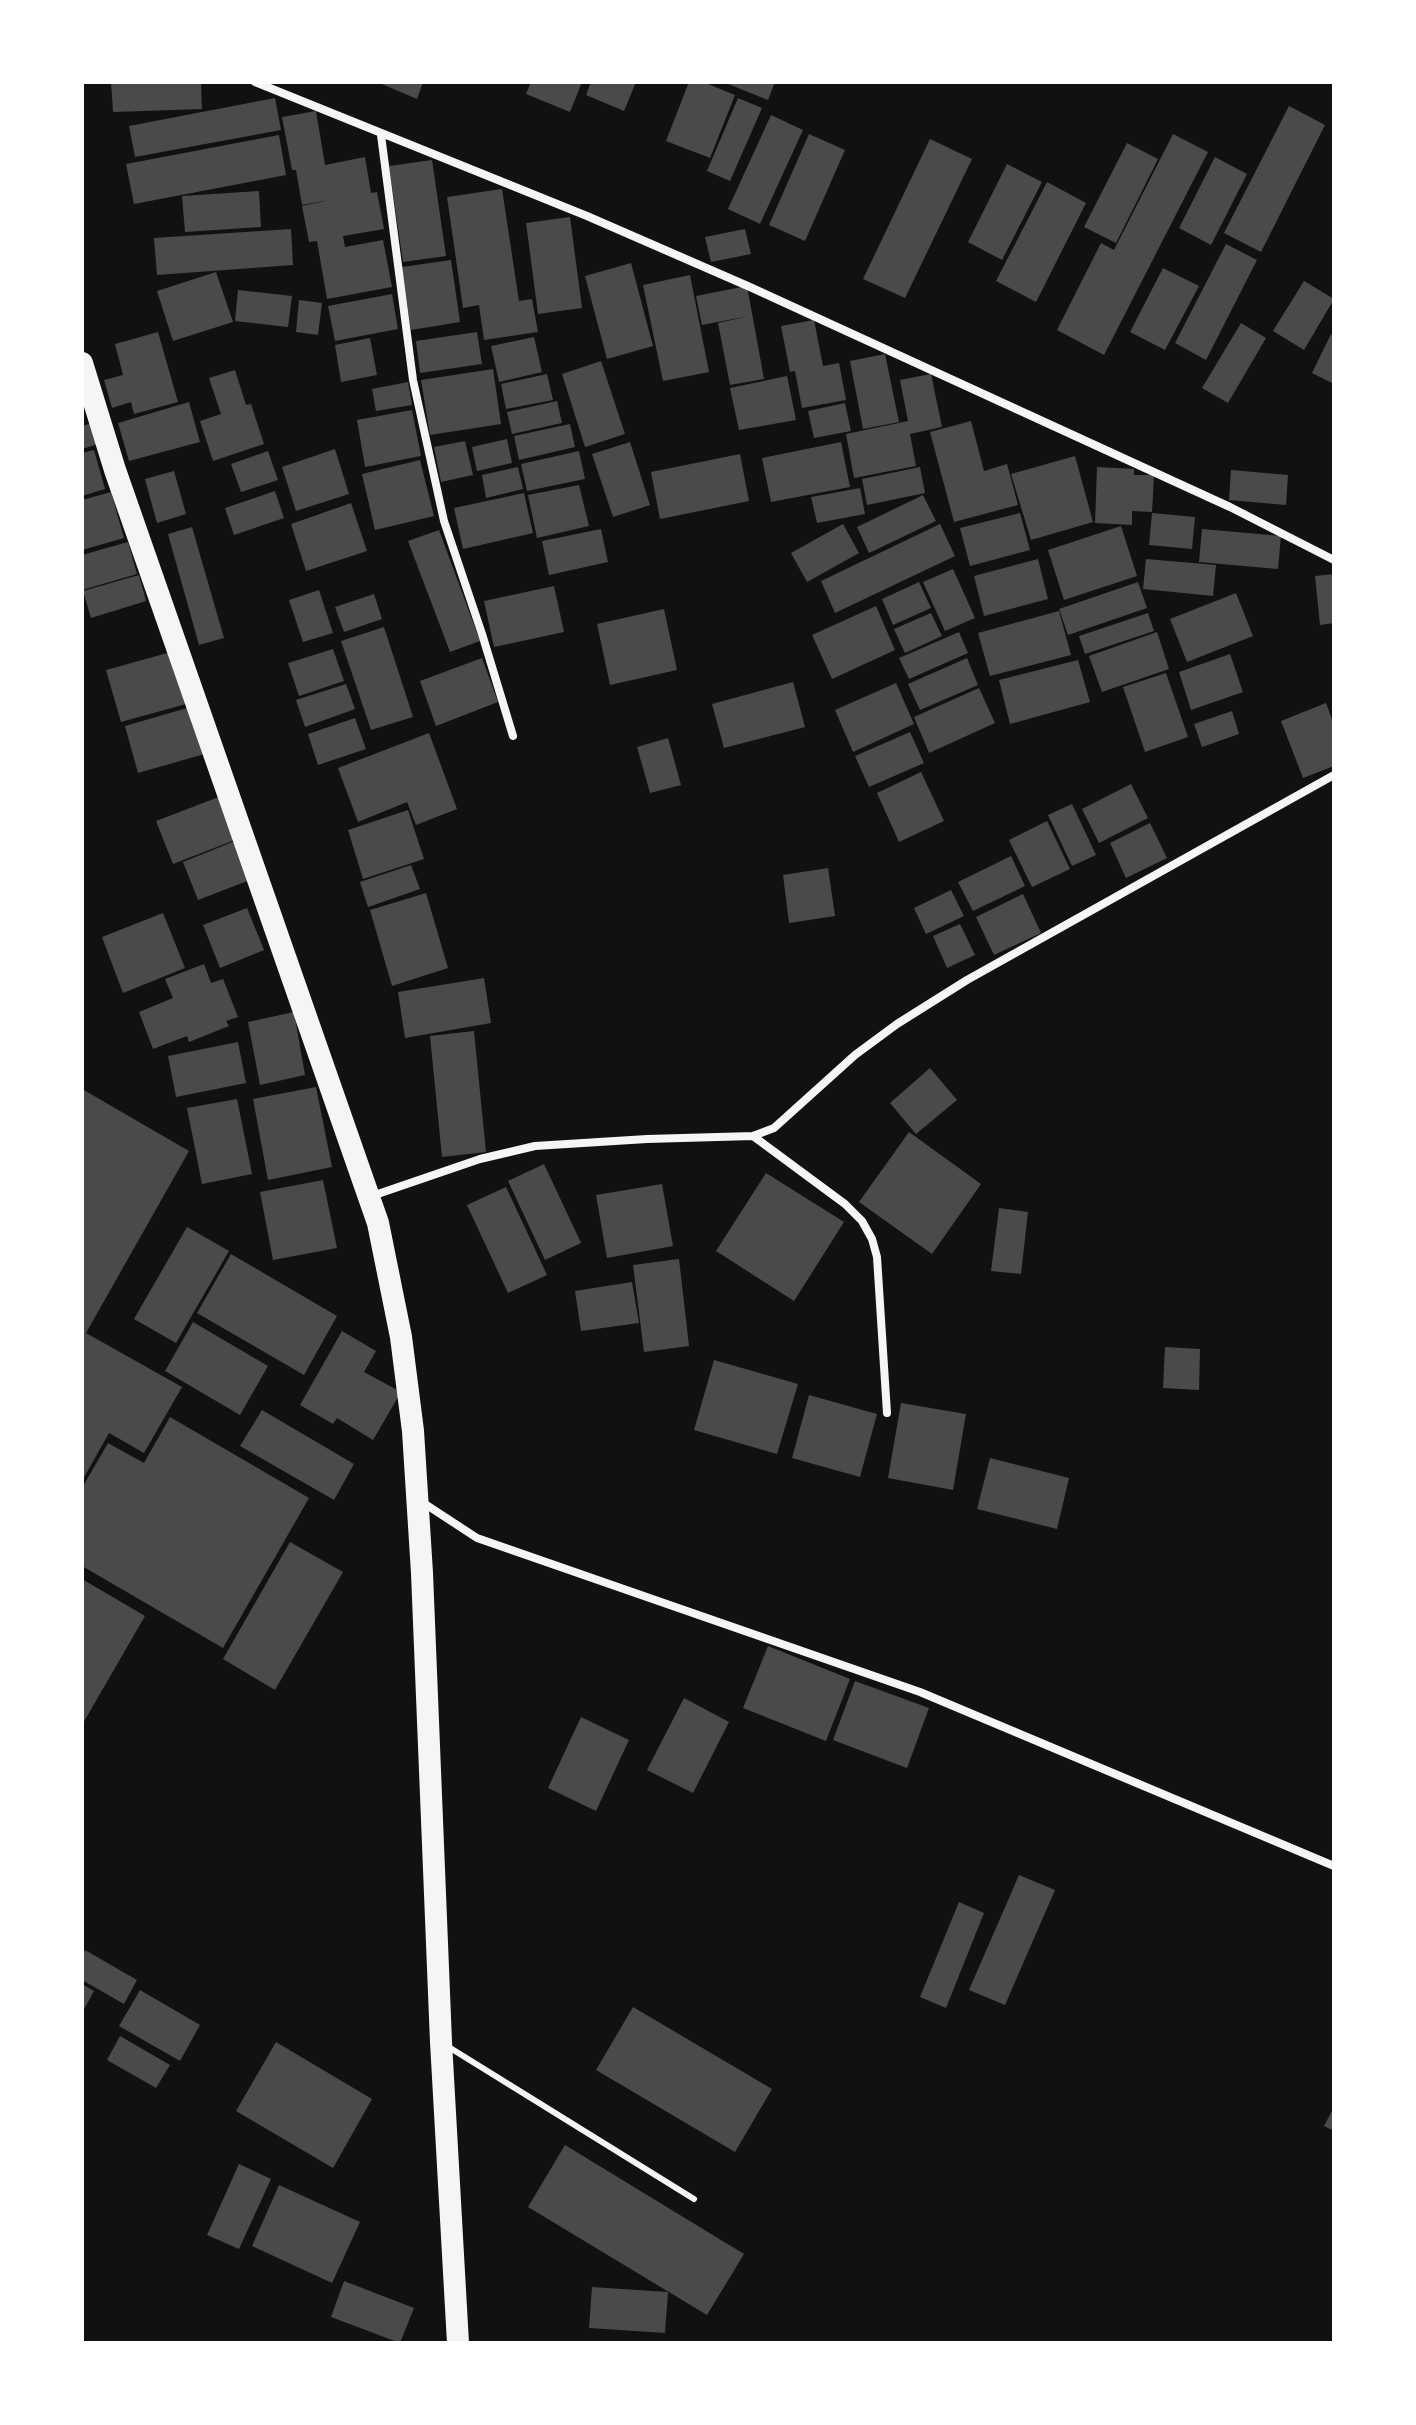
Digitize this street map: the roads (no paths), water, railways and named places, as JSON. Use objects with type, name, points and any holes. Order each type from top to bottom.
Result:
[{"type":"highway","points":[[82,363],[115,470],[378,1223],[401,1337],[418,1499],[441,2042],[458,2343]]},
{"type":"street","points":[[255,82],[587,216],[750,287],[1230,507],[1334,560]]},
{"type":"street","points":[[381,135],[413,380],[430,458],[444,521],[513,736]]},
{"type":"street","points":[[369,1197],[480,1159],[535,1146],[753,1136],[774,1128],[855,1055],[897,1024],[967,980],[1334,775]]},
{"type":"street","points":[[753,1136],[845,1204],[862,1221],[872,1239],[877,1257],[887,1413]]},
{"type":"street","points":[[418,1499],[477,1538],[920,1692],[1334,1866]]},
{"type":"lane","points":[[441,2042],[694,2199]]}]
